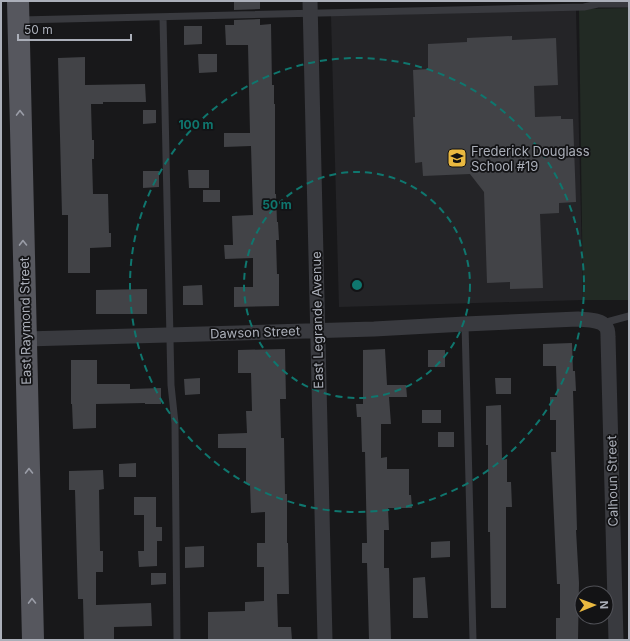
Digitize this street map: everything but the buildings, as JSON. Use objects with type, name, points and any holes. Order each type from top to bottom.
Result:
[{"type":"main road","name":"East Raymond Street","points":[[18,11],[33,640]]},
{"type":"street","name":"East Legrande Avenue","points":[[310,7],[325,640]]},
{"type":"street","name":"Dawson Street","points":[[26,339],[374,329],[578,319],[592,320],[603,323]]},
{"type":"street","name":"Calhoun Street","points":[[603,323],[607,327],[608,336],[616,640]]},
{"type":"lane","points":[[18,11],[163,17],[310,7],[584,7],[598,3],[629,4]]},
{"type":"lane","points":[[163,17],[171,385],[175,423],[177,640]]},
{"type":"lane","points":[[603,323],[629,316]]},
{"type":"lane","points":[[465,324],[473,640]]},
{"type":"shaded area","points":[[629,8],[629,300],[583,300],[579,9]]},
{"type":"shaded area","name":"Frederick Douglass School #19","points":[[576,10],[583,300],[339,307],[331,16]]},
{"type":"place","name":"Frederick Douglass School #19","points":[[457,158]]}]
